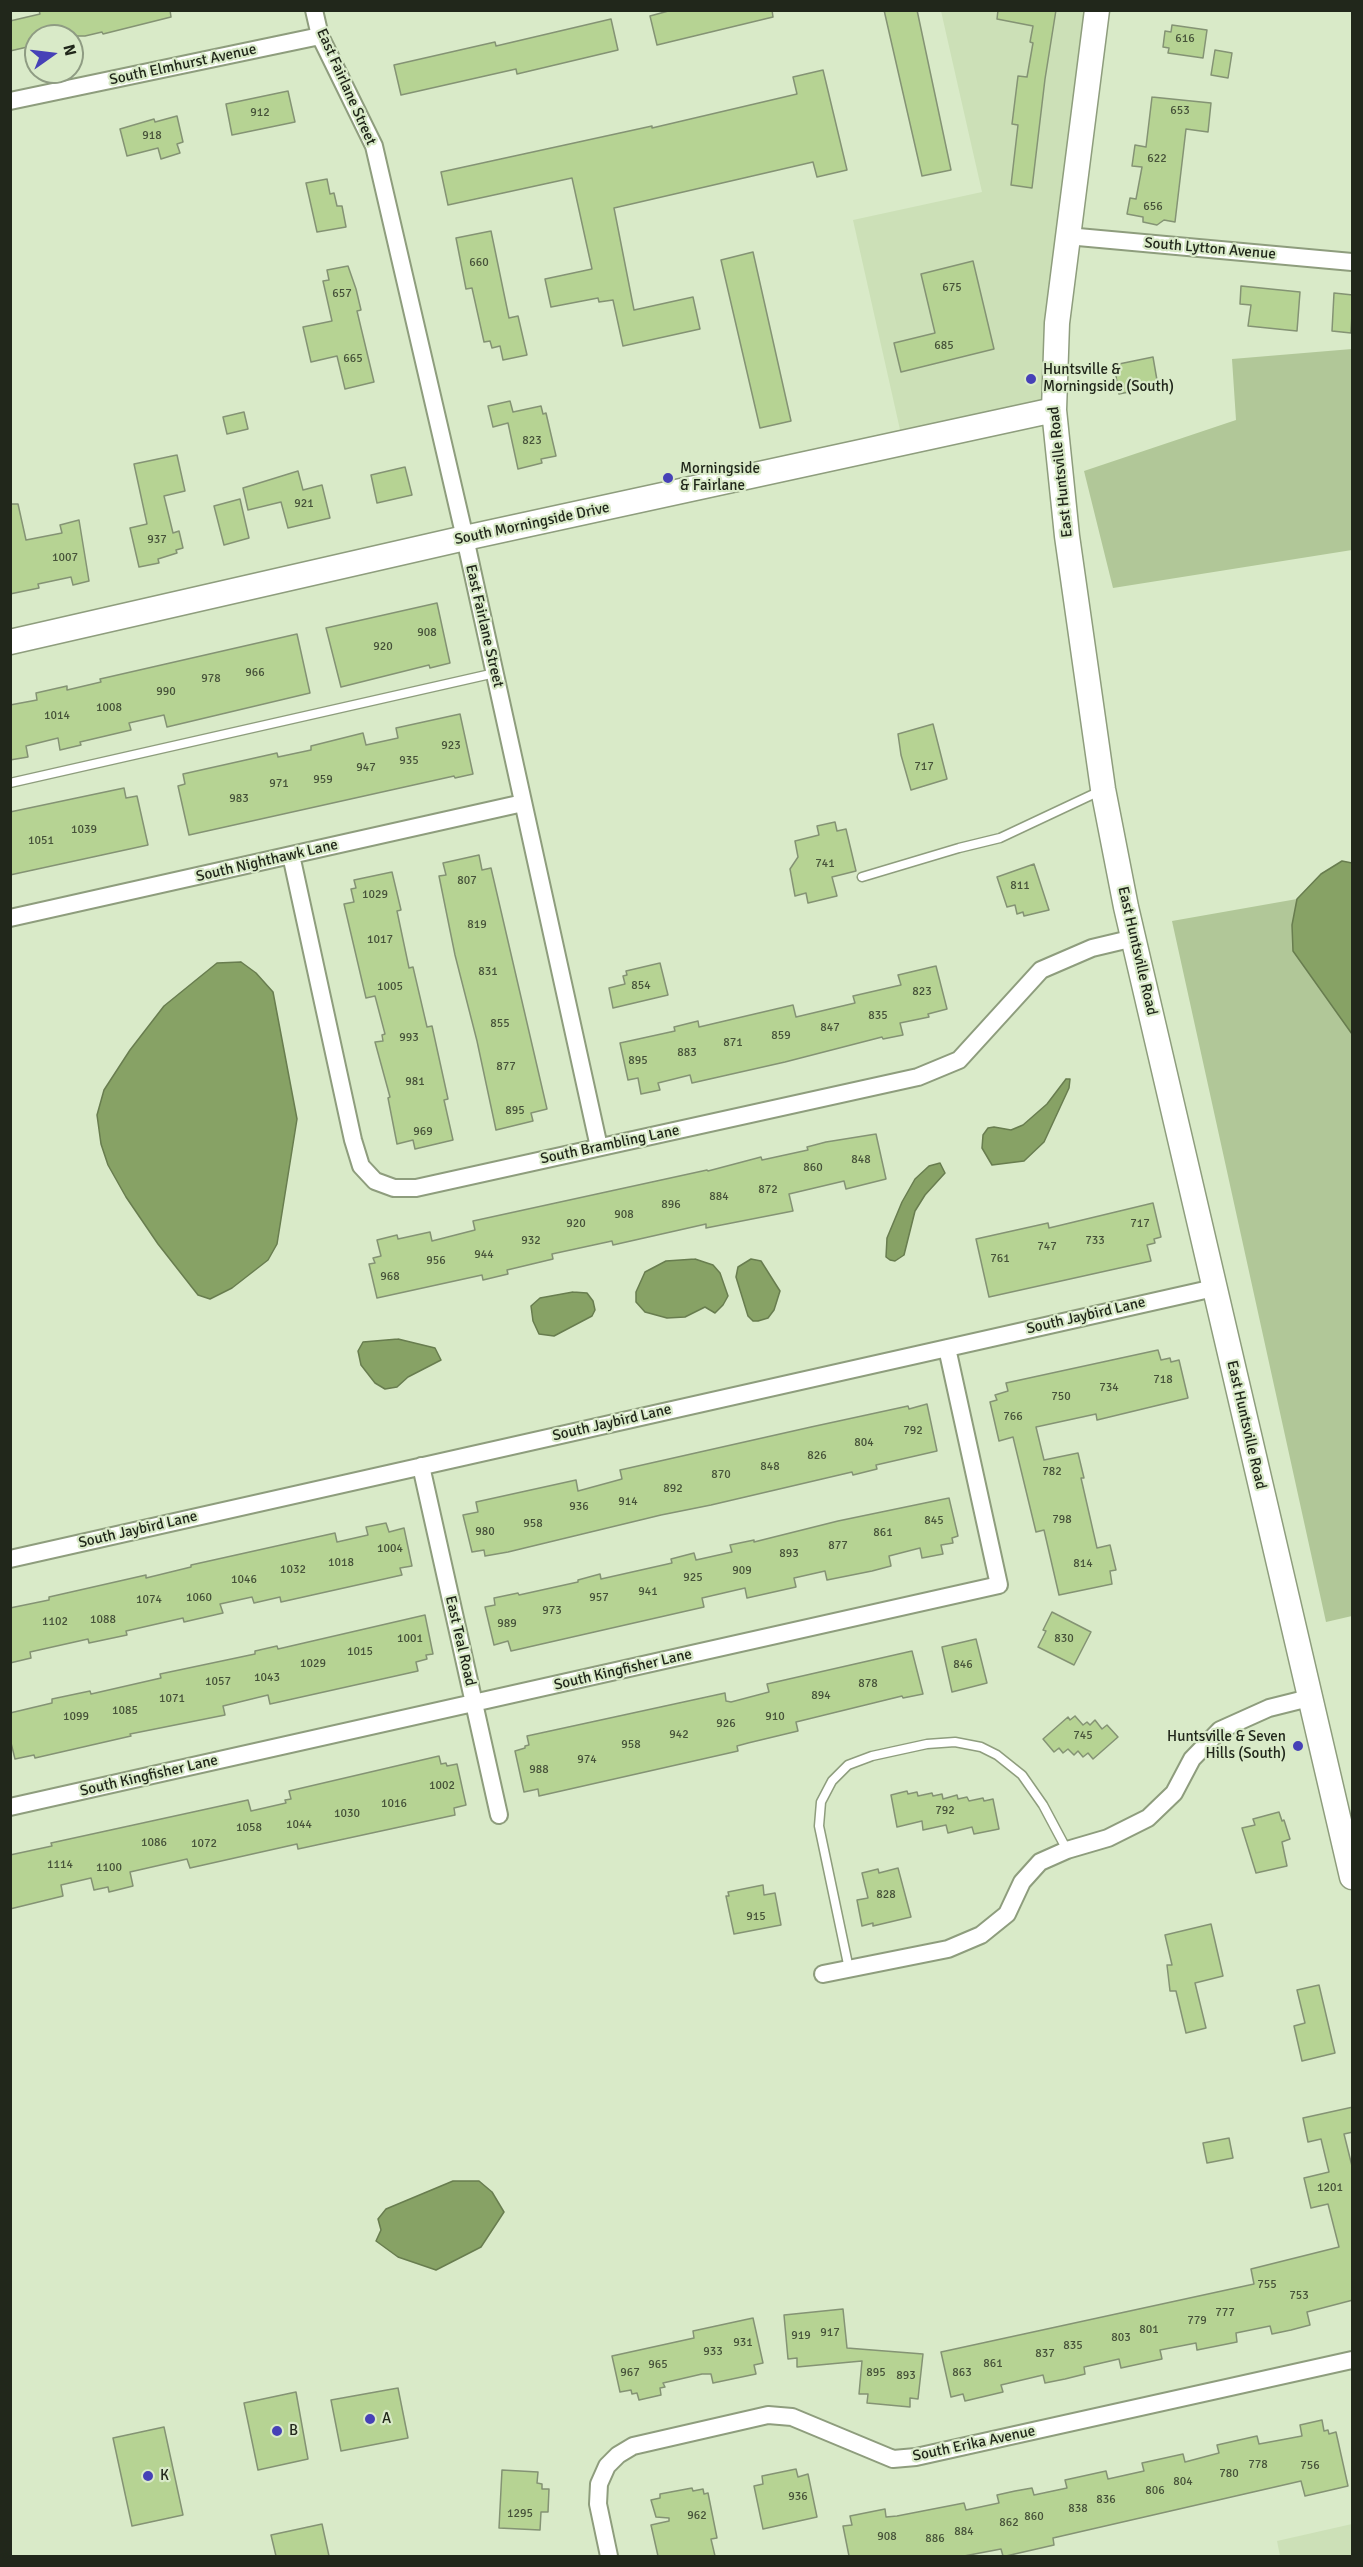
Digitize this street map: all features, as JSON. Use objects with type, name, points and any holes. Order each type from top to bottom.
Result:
[{"type":"main road","name":"East Huntsville Road","points":[[1097,10],[1057,323],[1054,410],[1067,536],[1103,789],[1134,938],[1353,1877]]},
{"type":"main road","name":"South Morningside Drive","points":[[10,642],[465,538],[1054,410]]},
{"type":"street","name":"East Fairlane Street","points":[[314,10],[320,36],[374,146],[465,538],[599,1147]]},
{"type":"street","name":"South Elmhurst Avenue","points":[[10,101],[320,36]]},
{"type":"street","name":"South Lytton Avenue","points":[[1067,236],[1353,262]]},
{"type":"street","name":"South Nighthawk Lane","points":[[10,918],[523,803]]},
{"type":"street","name":"South Brambling Lane","points":[[291,855],[353,1140],[361,1166],[375,1181],[394,1188],[416,1188],[918,1077],[959,1060],[1041,970],[1092,948],[1134,938]]},
{"type":"street","name":"South Jaybird Lane","points":[[10,1559],[1214,1288]]},
{"type":"street","name":"South Kingfisher Lane","points":[[10,1807],[999,1586],[947,1348]]},
{"type":"street","name":"East Teal Road","points":[[421,1466],[499,1815]]},
{"type":"street","points":[[823,1974],[948,1949],[981,1935],[1007,1914],[1022,1882],[1040,1862],[1066,1850],[1108,1838],[1148,1818],[1174,1793],[1192,1759],[1220,1731],[1269,1708],[1310,1698]]},
{"type":"street","name":"South Erika Avenue","points":[[609,2556],[598,2504],[599,2484],[607,2466],[618,2455],[633,2446],[768,2415],[792,2416],[893,2459],[916,2457],[1353,2360]]},
{"type":"lane","points":[[10,783],[495,673]]},
{"type":"lane","points":[[862,878],[959,848],[1000,838],[1103,789]]},
{"type":"lane","points":[[849,1969],[819,1826],[821,1802],[832,1781],[848,1765],[872,1756],[927,1744],[955,1742],[981,1747],[997,1755],[1022,1775],[1043,1805],[1066,1850]]},
{"type":"shaded area","points":[[941,11],[1097,11],[1054,410],[903,443],[853,220],[982,192]]},
{"type":"shaded area","points":[[1352,349],[1352,550],[1113,588],[1084,471],[1236,420],[1232,359]]},
{"type":"shaded area","points":[[1342,861],[1352,863],[1352,1616],[1326,1622],[1172,921],[1297,899],[1321,874]]},
{"type":"shaded area","points":[[1342,861],[1352,863],[1352,1034],[1293,951],[1292,925],[1297,899],[1321,874]]},
{"type":"shaded area","points":[[241,962],[256,973],[273,992],[297,1119],[277,1244],[268,1260],[232,1288],[210,1299],[198,1295],[158,1244],[126,1197],[108,1165],[101,1144],[97,1115],[104,1090],[130,1050],[164,1006],[217,963]]},
{"type":"shaded area","points":[[1066,1079],[1070,1079],[1069,1088],[1044,1142],[1024,1161],[992,1165],[982,1148],[983,1135],[988,1128],[1011,1130],[1023,1125],[1047,1104]]},
{"type":"shaded area","points":[[940,1163],[945,1173],[925,1195],[915,1211],[904,1255],[895,1261],[890,1260],[886,1257],[887,1238],[902,1202],[915,1179],[929,1166]]},
{"type":"shaded area","points":[[695,1259],[713,1265],[720,1273],[728,1296],[715,1313],[705,1307],[685,1317],[667,1318],[645,1312],[636,1302],[636,1292],[645,1272],[666,1261]]},
{"type":"shaded area","points":[[751,1259],[761,1261],[780,1291],[774,1310],[768,1318],[758,1321],[753,1321],[748,1316],[736,1277],[738,1267]]},
{"type":"shaded area","points":[[573,1292],[587,1293],[593,1301],[595,1310],[592,1316],[554,1336],[539,1334],[533,1321],[531,1306],[540,1298]]},
{"type":"shaded area","points":[[398,1339],[435,1348],[441,1360],[408,1377],[397,1387],[385,1389],[375,1383],[361,1365],[358,1351],[363,1342]]},
{"type":"shaded area","points":[[453,2181],[479,2181],[492,2192],[504,2212],[481,2247],[436,2270],[398,2257],[376,2241],[381,2230],[378,2219],[386,2209]]},
{"type":"shaded area","points":[[1352,2524],[1352,2556],[1280,2556],[1277,2541]]},
{"type":"building","points":[[39,10],[170,10],[171,17],[103,34],[102,32],[85,36],[84,24],[24,24],[24,48],[10,51],[10,21],[40,14]]},
{"type":"building","points":[[672,10],[772,10],[773,17],[657,45],[650,16]]},
{"type":"building","points":[[884,10],[917,10],[951,170],[922,176]]},
{"type":"building","points":[[998,10],[1056,10],[1032,188],[1011,185],[1018,125],[1012,124],[1018,76],[1027,77],[1033,43],[1030,42],[1033,26],[997,19]]},
{"type":"building","points":[[611,19],[618,50],[517,74],[516,69],[401,95],[394,65],[495,42],[496,46]]},
{"type":"building","points":[[1172,25],[1207,30],[1203,58],[1168,53],[1169,48],[1163,47],[1165,31],[1171,32]]},
{"type":"building","points":[[1215,50],[1232,53],[1228,78],[1211,75]]},
{"type":"building","points":[[823,70],[847,170],[817,177],[813,162],[614,208],[634,310],[693,297],[700,329],[623,346],[613,300],[599,302],[598,298],[551,307],[545,279],[592,269],[572,178],[448,205],[441,172],[652,126],[652,128],[797,94],[793,77]]},
{"type":"building","points":[[288,91],[295,122],[232,135],[226,104]]},
{"type":"building","points":[[1152,97],[1211,103],[1208,132],[1186,129],[1175,222],[1164,220],[1157,225],[1143,222],[1143,217],[1127,214],[1130,198],[1136,199],[1142,167],[1132,166],[1135,145],[1146,147]]},
{"type":"building","points":[[177,116],[183,142],[177,144],[180,153],[161,159],[158,148],[127,156],[120,129],[154,119],[155,122]]},
{"type":"building","points":[[327,179],[330,194],[334,193],[337,206],[342,206],[346,227],[317,232],[306,183]]},
{"type":"building","points":[[491,231],[509,318],[518,316],[527,355],[503,360],[500,346],[492,348],[490,341],[484,342],[472,288],[466,289],[456,238]]},
{"type":"building","points":[[753,252],[791,421],[760,428],[721,260]]},
{"type":"building","points":[[973,261],[994,349],[901,372],[894,343],[935,333],[921,274]]},
{"type":"building","points":[[348,266],[361,310],[357,311],[374,382],[345,389],[337,356],[311,362],[303,327],[332,321],[323,281],[329,280],[327,270]]},
{"type":"building","points":[[1241,286],[1300,292],[1297,331],[1248,326],[1251,305],[1240,304]]},
{"type":"building","points":[[1334,293],[1353,295],[1351,333],[1332,331]]},
{"type":"building","points":[[1153,357],[1158,386],[1119,394],[1114,365]]},
{"type":"building","points":[[510,401],[513,412],[541,406],[543,414],[546,413],[556,456],[541,459],[542,463],[518,469],[508,423],[493,427],[488,406]]},
{"type":"building","points":[[244,412],[248,429],[227,434],[223,417]]},
{"type":"building","points":[[177,455],[185,491],[164,496],[173,533],[179,531],[183,548],[176,550],[177,553],[158,559],[159,563],[139,567],[130,528],[147,524],[134,464]]},
{"type":"building","points":[[405,467],[412,495],[377,503],[371,475]]},
{"type":"building","points":[[298,471],[303,490],[322,485],[330,518],[288,528],[281,502],[248,510],[243,488]]},
{"type":"building","points":[[240,499],[249,538],[224,545],[214,506]]},
{"type":"building","points":[[10,504],[18,504],[26,540],[62,533],[60,525],[79,520],[89,581],[73,585],[71,577],[38,584],[39,588],[10,594]]},
{"type":"building","points":[[437,603],[450,663],[430,668],[429,665],[341,687],[326,628]]},
{"type":"building","points":[[297,634],[310,693],[167,727],[164,715],[129,723],[131,730],[80,742],[81,745],[60,750],[58,738],[26,746],[28,757],[10,760],[10,705],[37,700],[36,693],[67,686],[67,690],[101,682],[100,679]]},
{"type":"building","points":[[460,714],[473,774],[455,778],[454,776],[189,835],[178,786],[185,784],[183,774],[277,753],[278,757],[311,750],[311,746],[363,733],[366,745],[398,738],[396,728]]},
{"type":"building","points":[[933,724],[947,779],[911,790],[901,755],[898,734]]},
{"type":"building","points":[[124,788],[126,798],[137,796],[148,845],[10,875],[10,812]]},
{"type":"building","points":[[835,822],[837,831],[846,829],[856,871],[832,877],[837,896],[808,903],[806,893],[795,896],[790,869],[798,857],[795,841],[819,835],[817,826]]},
{"type":"building","points":[[479,855],[482,870],[491,868],[547,1109],[531,1113],[533,1121],[496,1130],[439,876],[446,875],[443,863]]},
{"type":"building","points":[[1034,864],[1049,910],[1024,916],[1023,912],[1017,914],[1015,905],[1007,907],[997,877]]},
{"type":"building","points":[[392,872],[401,910],[397,911],[409,968],[413,967],[427,1027],[432,1026],[448,1099],[444,1100],[453,1140],[415,1149],[413,1140],[397,1144],[388,1098],[390,1097],[375,1042],[383,1041],[382,1035],[385,1034],[375,996],[366,998],[344,904],[354,902],[351,889],[356,888],[354,880]]},
{"type":"building","points":[[660,963],[668,995],[613,1008],[609,988],[625,984],[623,976],[627,975],[626,971]]},
{"type":"building","points":[[936,966],[947,1009],[928,1014],[929,1017],[900,1023],[903,1035],[883,1039],[882,1037],[692,1083],[690,1075],[658,1083],[660,1090],[641,1094],[638,1078],[628,1080],[620,1043],[675,1031],[674,1027],[698,1021],[699,1027],[793,1005],[796,1017],[855,1003],[853,996],[901,985],[898,975]]},
{"type":"building","points":[[876,1134],[886,1179],[846,1189],[844,1181],[789,1194],[793,1211],[706,1228],[706,1224],[613,1245],[612,1241],[552,1254],[553,1259],[507,1270],[508,1274],[483,1280],[482,1275],[377,1298],[369,1264],[375,1263],[373,1258],[381,1256],[377,1240],[397,1235],[398,1239],[430,1232],[432,1241],[475,1230],[473,1221],[708,1171],[761,1157],[762,1160],[808,1150],[807,1147],[826,1142]]},
{"type":"building","points":[[1153,1203],[1161,1237],[1154,1239],[1155,1243],[1147,1245],[1151,1261],[989,1297],[976,1239],[1048,1223],[1049,1228]]},
{"type":"building","points":[[1158,1350],[1161,1360],[1170,1358],[1171,1362],[1179,1360],[1188,1398],[1097,1420],[1096,1414],[1036,1427],[1044,1460],[1078,1453],[1084,1478],[1081,1478],[1097,1548],[1110,1545],[1116,1570],[1110,1571],[1112,1584],[1059,1595],[1044,1530],[1036,1532],[1013,1437],[999,1441],[990,1402],[997,1400],[995,1395],[1008,1391],[1006,1383]]},
{"type":"building","points":[[927,1404],[937,1451],[876,1465],[877,1469],[853,1475],[852,1472],[508,1552],[485,1556],[484,1550],[472,1552],[463,1515],[478,1512],[476,1502],[576,1480],[578,1491],[622,1479],[620,1470],[908,1406],[909,1409]]},
{"type":"building","points":[[949,1498],[958,1536],[952,1538],[953,1543],[941,1545],[943,1554],[922,1558],[920,1548],[889,1556],[891,1566],[872,1571],[827,1580],[825,1571],[794,1578],[796,1587],[747,1598],[745,1588],[702,1598],[704,1607],[511,1651],[508,1641],[494,1645],[485,1607],[495,1605],[494,1598],[578,1582],[578,1580],[600,1574],[601,1579],[672,1563],[671,1559],[694,1553],[696,1560],[732,1552],[730,1545],[754,1540],[754,1542],[838,1521]]},
{"type":"building","points":[[386,1523],[389,1532],[404,1528],[412,1566],[400,1568],[402,1575],[281,1602],[280,1597],[254,1603],[252,1597],[220,1604],[223,1613],[184,1622],[183,1618],[126,1631],[127,1635],[89,1643],[88,1639],[30,1652],[31,1658],[10,1663],[10,1608],[49,1600],[49,1597],[146,1575],[146,1578],[191,1567],[191,1565],[335,1533],[337,1542],[368,1535],[366,1527]]},
{"type":"building","points":[[1052,1612],[1091,1632],[1074,1665],[1038,1647]]},
{"type":"building","points":[[425,1615],[433,1654],[426,1655],[427,1659],[416,1662],[418,1671],[270,1704],[268,1695],[223,1706],[225,1715],[130,1734],[131,1736],[35,1758],[34,1755],[15,1759],[10,1739],[10,1713],[52,1703],[52,1699],[90,1691],[91,1694],[161,1678],[160,1674],[255,1654],[255,1651],[277,1646],[278,1649]]},
{"type":"building","points":[[976,1639],[987,1683],[952,1692],[942,1647]]},
{"type":"building","points":[[912,1651],[923,1694],[903,1698],[902,1696],[796,1722],[798,1731],[737,1746],[738,1751],[539,1796],[538,1789],[524,1792],[515,1751],[529,1745],[527,1736],[725,1693],[726,1701],[731,1702],[769,1692],[767,1684]]},
{"type":"building","points":[[1075,1716],[1083,1725],[1087,1722],[1090,1725],[1095,1720],[1102,1729],[1107,1725],[1118,1737],[1093,1759],[1088,1753],[1083,1757],[1078,1751],[1074,1755],[1068,1749],[1063,1753],[1059,1748],[1054,1752],[1043,1739],[1068,1717],[1070,1720]]},
{"type":"building","points":[[439,1756],[441,1764],[446,1763],[447,1766],[457,1764],[466,1805],[454,1808],[455,1815],[298,1849],[297,1844],[190,1868],[187,1859],[130,1872],[133,1886],[109,1892],[108,1887],[94,1890],[91,1878],[61,1885],[63,1896],[10,1909],[10,1855],[52,1846],[51,1843],[248,1800],[251,1811],[286,1803],[285,1800],[291,1799],[289,1791]]},
{"type":"building","points":[[907,1791],[908,1794],[917,1792],[918,1796],[932,1793],[933,1796],[942,1794],[943,1799],[957,1795],[958,1799],[967,1797],[969,1801],[983,1798],[984,1801],[993,1799],[999,1829],[974,1834],[972,1827],[948,1833],[946,1825],[923,1830],[922,1821],[897,1827],[891,1795]]},
{"type":"building","points":[[1279,1812],[1290,1839],[1282,1842],[1287,1866],[1256,1873],[1242,1828],[1255,1825],[1253,1819]]},
{"type":"building","points":[[898,1868],[911,1917],[873,1926],[873,1923],[862,1926],[857,1900],[868,1898],[862,1873],[878,1869],[879,1873]]},
{"type":"building","points":[[763,1885],[764,1895],[775,1893],[781,1925],[734,1934],[726,1896],[729,1896],[728,1892]]},
{"type":"building","points":[[1211,1924],[1223,1976],[1195,1983],[1206,2028],[1186,2033],[1176,1991],[1170,1991],[1167,1965],[1172,1965],[1165,1935]]},
{"type":"building","points":[[1319,1985],[1335,2053],[1302,2061],[1294,2026],[1305,2023],[1297,1990]]},
{"type":"building","points":[[1353,2107],[1353,2132],[1344,2134],[1353,2170],[1353,2300],[1307,2312],[1310,2325],[1291,2330],[1272,2334],[1270,2326],[1236,2333],[1237,2342],[1197,2350],[1196,2343],[1160,2350],[1162,2359],[1121,2368],[1119,2359],[1084,2367],[1085,2374],[1065,2379],[1045,2383],[1043,2375],[1001,2385],[1003,2392],[965,2401],[963,2394],[951,2397],[941,2352],[1254,2284],[1251,2269],[1339,2247],[1328,2204],[1311,2208],[1304,2178],[1329,2172],[1321,2139],[1308,2142],[1303,2118]]},
{"type":"building","points":[[1229,2138],[1233,2158],[1207,2163],[1203,2143]]},
{"type":"building","points":[[843,2309],[847,2348],[923,2354],[918,2399],[910,2398],[910,2407],[867,2403],[868,2394],[859,2394],[862,2361],[797,2367],[797,2358],[788,2359],[784,2315]]},
{"type":"building","points":[[753,2318],[763,2363],[754,2365],[756,2374],[713,2383],[711,2374],[702,2374],[663,2383],[665,2387],[660,2388],[661,2395],[639,2400],[637,2393],[632,2394],[631,2390],[620,2392],[612,2356],[694,2338],[693,2331]]},
{"type":"building","name":"A","points":[[398,2388],[408,2438],[341,2451],[331,2400]]},
{"type":"building","name":"B","points":[[296,2392],[308,2459],[258,2470],[244,2403]]},
{"type":"building","points":[[1322,2420],[1324,2431],[1328,2430],[1329,2434],[1336,2432],[1348,2486],[1305,2496],[1301,2481],[1053,2538],[1054,2545],[1006,2556],[1003,2556],[1001,2549],[964,2556],[849,2556],[843,2526],[852,2525],[850,2516],[885,2509],[886,2517],[897,2516],[964,2503],[966,2510],[999,2503],[997,2495],[1032,2488],[1034,2495],[1067,2488],[1065,2480],[1106,2471],[1108,2479],[1144,2471],[1142,2463],[1183,2454],[1185,2462],[1219,2453],[1217,2445],[1257,2436],[1259,2444],[1302,2436],[1300,2425]]},
{"type":"building","name":"K","points":[[164,2427],[183,2515],[132,2526],[113,2438]]},
{"type":"building","points":[[796,2469],[798,2477],[808,2474],[817,2517],[763,2529],[754,2486],[763,2484],[762,2476]]},
{"type":"building","points":[[502,2470],[538,2472],[537,2483],[542,2484],[542,2489],[549,2489],[548,2512],[541,2512],[540,2530],[499,2528]]},
{"type":"building","points":[[692,2488],[693,2491],[703,2489],[704,2494],[708,2493],[717,2538],[711,2539],[715,2556],[658,2556],[651,2525],[669,2521],[669,2518],[656,2517],[651,2500],[660,2498],[660,2494]]},
{"type":"building","points":[[322,2524],[329,2556],[276,2556],[271,2535]]},
{"type":"place","name":"Huntsville & Morningside (South)","points":[[1031,379]]},
{"type":"place","name":"Morningside & Fairlane","points":[[668,478]]},
{"type":"place","name":"Huntsville & Seven Hills (South)","points":[[1298,1746]]},
{"type":"place","name":"A","points":[[370,2419]]},
{"type":"place","name":"B","points":[[277,2431]]},
{"type":"place","name":"K","points":[[148,2476]]}]
